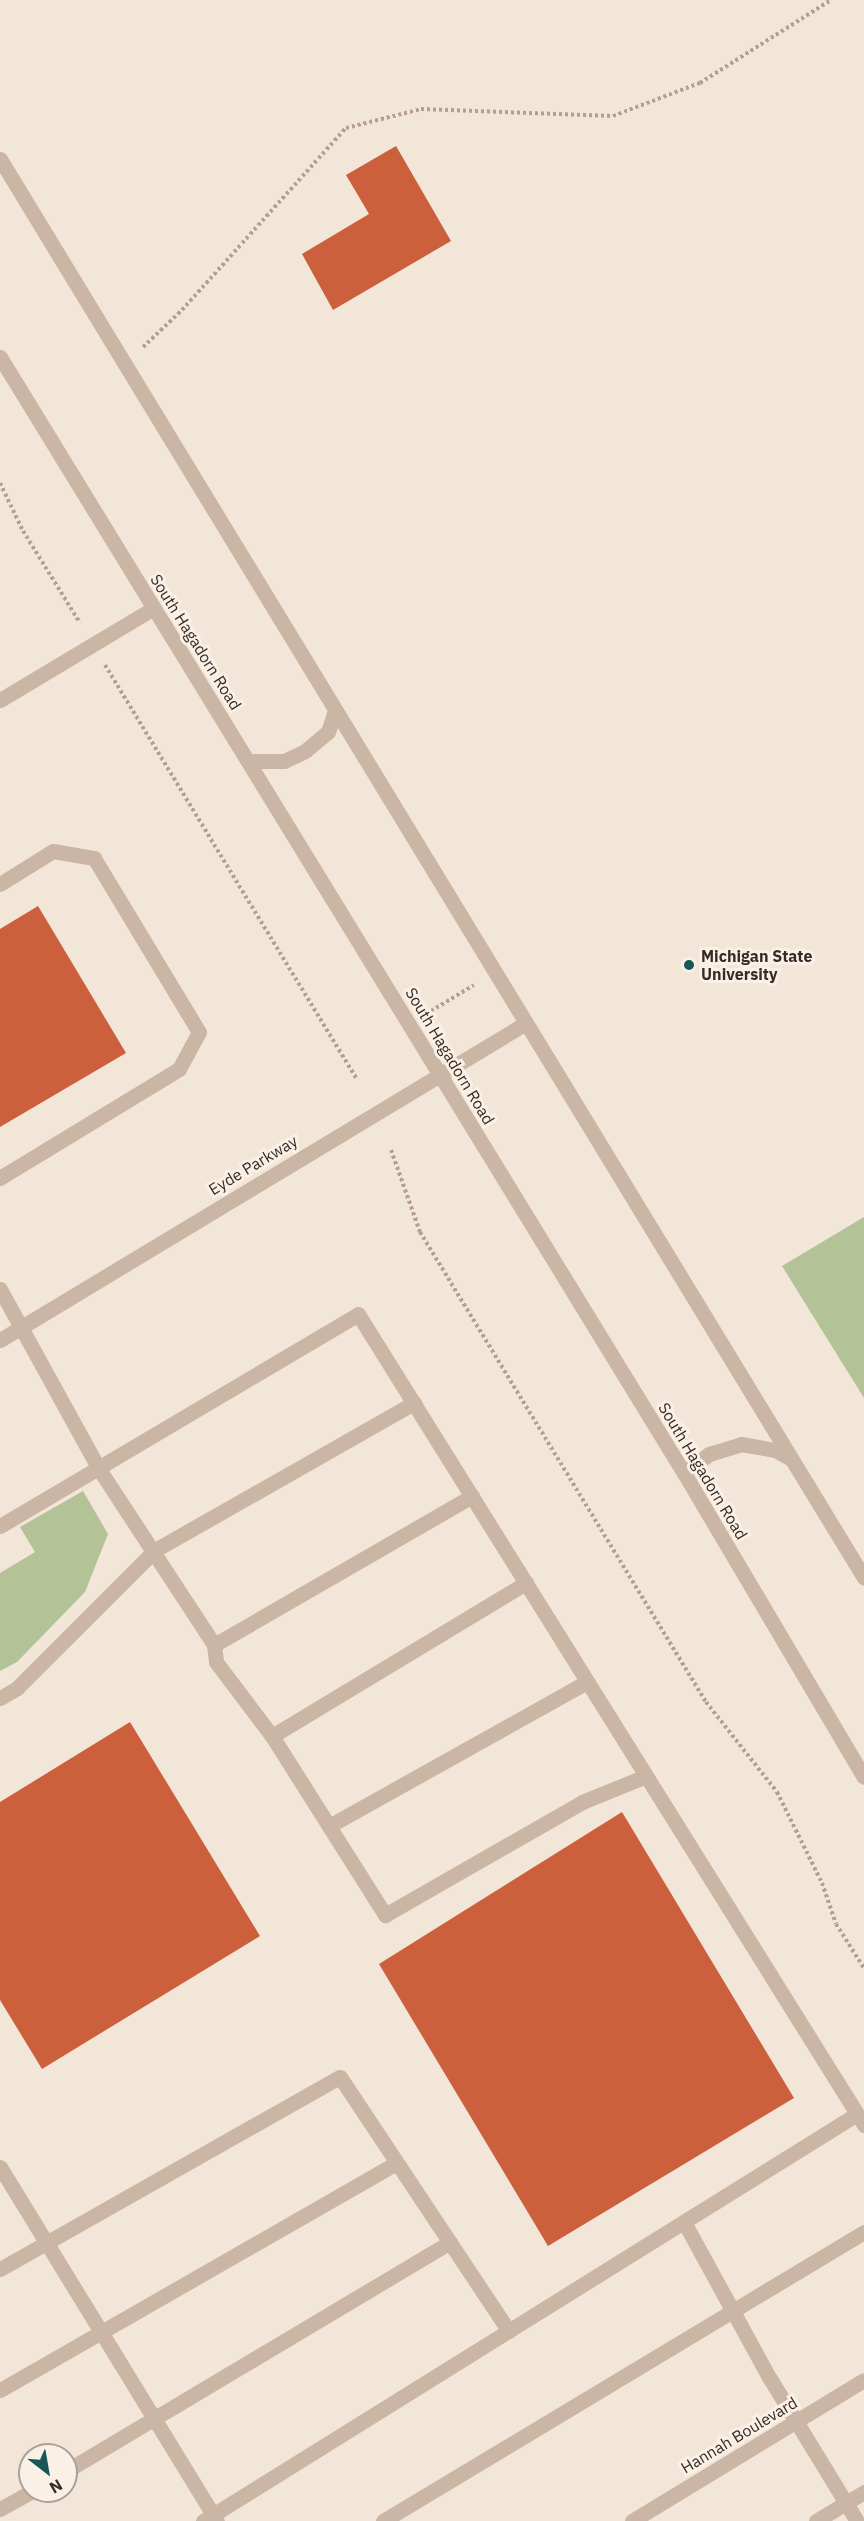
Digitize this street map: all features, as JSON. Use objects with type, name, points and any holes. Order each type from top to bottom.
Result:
[{"type":"street","points":[[0,159],[864,1578]]},
{"type":"street","name":"South Hagadorn Road","points":[[0,357],[684,1473],[864,1777]]},
{"type":"street","points":[[0,700],[154,608]]},
{"type":"street","points":[[248,761],[284,761],[306,751],[328,732],[335,710]]},
{"type":"street","points":[[0,884],[53,852],[94,858],[199,1032],[179,1069],[0,1178]]},
{"type":"street","name":"Eyde Parkway","points":[[0,1340],[526,1023]]},
{"type":"street","points":[[0,1290],[23,1326],[99,1469],[155,1550],[214,1645],[216,1662],[272,1736],[385,1915],[582,1802],[646,1776]]},
{"type":"street","points":[[0,1526],[358,1314],[861,2120],[684,2222],[211,2519],[155,2419],[0,2167]]},
{"type":"street","points":[[0,1698],[17,1688],[155,1550],[414,1403]]},
{"type":"street","points":[[684,1473],[709,1454],[741,1444],[775,1450],[791,1459]]},
{"type":"street","points":[[214,1645],[472,1496]]},
{"type":"street","points":[[272,1736],[526,1582]]},
{"type":"street","points":[[329,1826],[587,1682]]},
{"type":"street","points":[[0,2269],[340,2078],[509,2331]]},
{"type":"street","points":[[0,2390],[100,2330],[397,2163]]},
{"type":"street","points":[[684,2222],[731,2310],[857,2521]]},
{"type":"street","points":[[383,2521],[864,2232]]},
{"type":"street","points":[[78,2464],[450,2242]]},
{"type":"street","name":"Hannah Boulevard","points":[[632,2521],[864,2380]]},
{"type":"street","points":[[816,2521],[864,2492]]},
{"type":"street","points":[[0,2509],[18,2499]]},
{"type":"path","points":[[125,364],[182,310],[346,128],[421,109],[613,116],[700,83],[831,0]]},
{"type":"path","points":[[0,483],[23,531],[357,1079]]},
{"type":"path","points":[[427,1013],[474,985]]},
{"type":"path","points":[[391,1150],[420,1232],[706,1702],[777,1792],[822,1883],[836,1924],[864,1968]]},
{"type":"green space","points":[[864,1217],[864,1398],[782,1266]]},
{"type":"green space","points":[[83,1491],[108,1534],[85,1592],[17,1662],[0,1671],[0,1573],[35,1552],[20,1527]]},
{"type":"building","points":[[396,146],[451,241],[333,310],[302,254],[369,214],[346,175]]},
{"type":"building","points":[[38,906],[126,1053],[0,1127],[0,929]]},
{"type":"building","points":[[130,1722],[260,1936],[42,2069],[0,2000],[0,1802]]},
{"type":"building","points":[[622,1812],[794,2098],[548,2246],[379,1964]]},
{"type":"place","name":"Michigan State University","points":[[689,965]]}]
